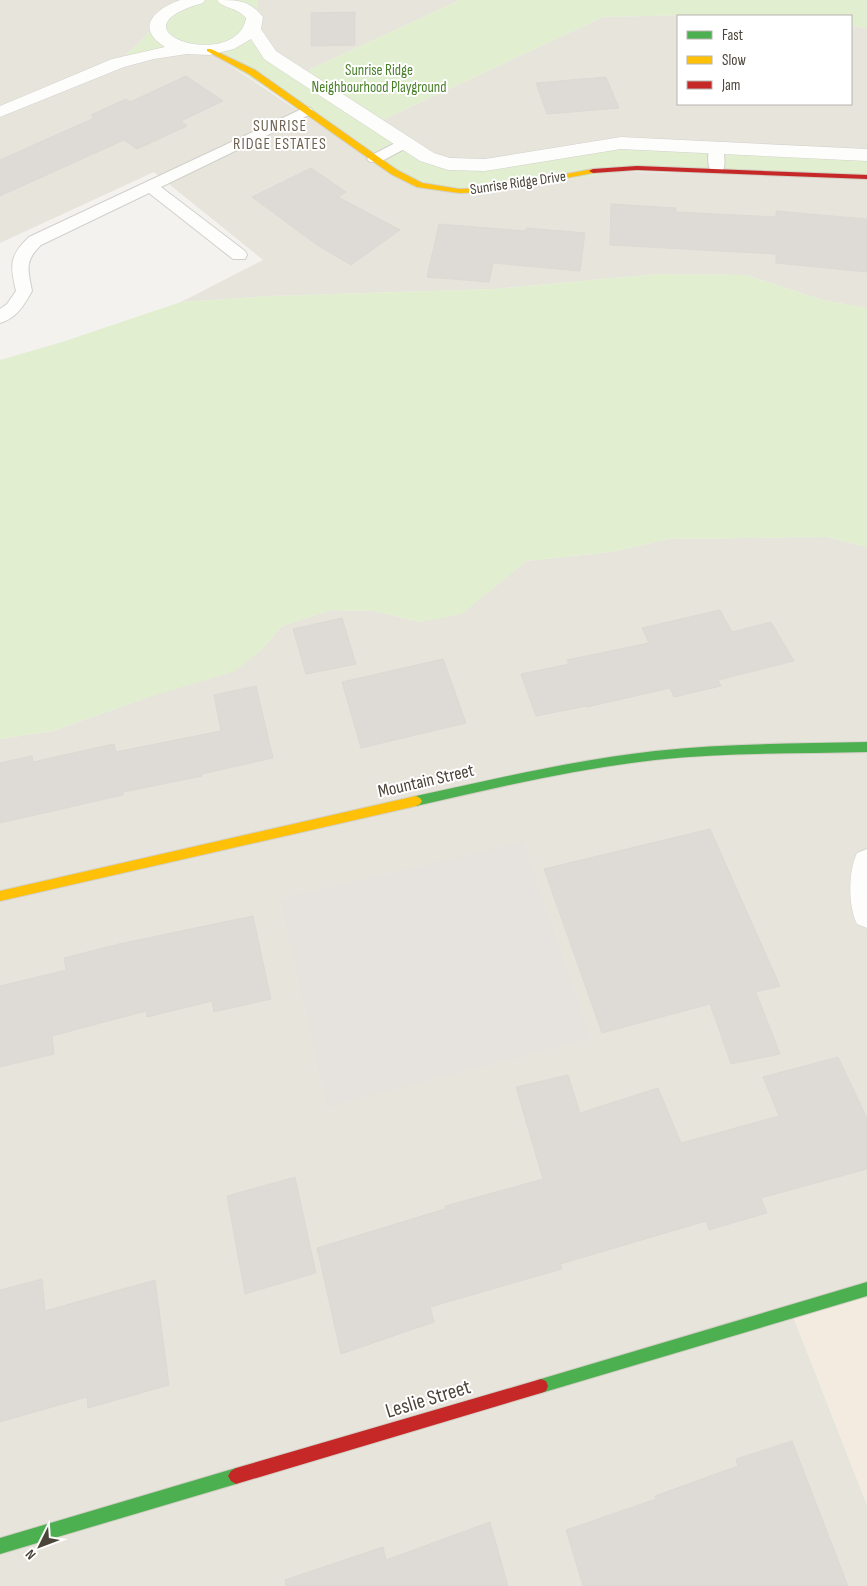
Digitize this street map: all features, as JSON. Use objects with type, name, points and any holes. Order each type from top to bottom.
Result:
[{"type":"street","points":[[118,63],[139,46],[168,10],[197,0]]},
{"type":"street","points":[[0,112],[118,63],[154,54],[186,49],[210,50],[240,41],[254,15],[244,6],[225,0]]},
{"type":"street","name":"Sunrise Ridge Drive","points":[[254,15],[263,48],[270,55],[427,157],[448,164],[462,166],[485,165],[621,143],[867,155]]},
{"type":"street","points":[[157,25],[158,31],[164,40],[186,49]]},
{"type":"street","name":"Sunrise Ridge Drive","points":[[210,50],[236,62],[394,172],[420,184],[460,191],[490,190],[599,170],[717,170],[867,177]]},
{"type":"street","name":"Mountain Street","points":[[0,896],[519,778],[618,760],[690,752],[867,747]]},
{"type":"street","points":[[867,862],[865,905],[867,915]]},
{"type":"street","name":"Leslie Street","points":[[0,1546],[867,1289]]},
{"type":"lane","points":[[0,317],[14,308],[24,290],[20,266],[22,252],[35,242],[306,111]]},
{"type":"lane","points":[[375,159],[405,143]]},
{"type":"lane","points":[[716,147],[717,170]]},
{"type":"lane","points":[[150,186],[239,255]]},
{"type":"shaded area","points":[[0,0],[193,0],[155,25],[138,44],[118,61],[208,51],[392,173],[599,171],[867,178],[867,308],[822,300],[746,275],[657,274],[495,289],[269,296],[181,302],[263,260],[154,172],[0,243]]},
{"type":"shaded area","points":[[258,0],[460,0],[300,74],[271,54],[255,15]]},
{"type":"shaded area","points":[[677,15],[677,105],[852,105],[852,26],[867,28],[867,154],[575,149],[450,163],[376,123],[603,17]]},
{"type":"shaded area","points":[[827,537],[867,547],[867,1293],[793,1316],[867,1505],[867,1586],[0,1586],[0,739],[53,731],[143,699],[260,651],[282,626],[331,610],[374,611],[420,622],[486,594],[526,561],[611,552],[669,539]]},
{"type":"shaded area","points":[[523,842],[591,1038],[327,1107],[280,899]]},
{"type":"shaded area","points":[[867,1293],[867,1505],[793,1315]]},
{"type":"green space","name":"Sunrise Ridge Neighbourhood Playground","points":[[193,0],[258,0],[255,15],[264,46],[300,74],[460,0],[867,0],[867,28],[852,26],[852,15],[603,17],[376,123],[428,156],[462,165],[602,144],[867,154],[867,178],[633,170],[489,191],[421,186],[208,51],[116,63],[138,44],[155,25]]},
{"type":"green space","points":[[657,274],[746,275],[822,300],[867,308],[867,547],[827,537],[669,539],[611,552],[526,561],[462,614],[420,622],[374,611],[331,610],[282,626],[260,651],[235,671],[143,699],[53,731],[0,739],[0,360],[59,343],[181,302],[269,296],[495,289]]},
{"type":"building","points":[[355,12],[355,45],[311,46],[311,13]]},
{"type":"building","points":[[186,76],[223,101],[181,121],[187,126],[137,149],[124,140],[0,196],[0,160],[94,118],[91,115],[126,99],[130,102]]},
{"type":"building","points":[[606,77],[619,108],[547,114],[536,83]]},
{"type":"building","points":[[311,168],[346,192],[338,197],[400,230],[351,265],[317,245],[252,197]]},
{"type":"building","points":[[611,204],[676,208],[676,212],[776,217],[776,211],[867,219],[867,272],[776,263],[776,254],[610,245]]},
{"type":"building","points":[[439,224],[526,231],[526,228],[585,233],[580,271],[493,263],[489,282],[427,277]]},
{"type":"building","points":[[720,610],[732,632],[771,622],[794,661],[718,680],[721,686],[674,697],[670,688],[587,707],[536,716],[521,674],[569,664],[567,660],[649,643],[642,628]]},
{"type":"building","points":[[342,618],[356,664],[306,674],[293,629]]},
{"type":"building","points":[[443,659],[466,723],[361,748],[342,682]]},
{"type":"building","points":[[256,686],[273,758],[202,774],[202,776],[123,792],[123,795],[0,823],[0,763],[32,756],[33,762],[114,744],[116,752],[221,731],[214,695]]},
{"type":"building","points":[[710,829],[780,986],[756,992],[780,1054],[731,1064],[710,1004],[602,1033],[544,869]]},
{"type":"building","points":[[253,916],[271,999],[214,1012],[212,1001],[147,1017],[146,1011],[52,1036],[54,1054],[0,1067],[0,986],[66,970],[64,958],[119,944]]},
{"type":"building","points":[[838,1057],[867,1118],[867,1169],[761,1198],[767,1213],[709,1230],[706,1221],[560,1264],[562,1269],[430,1307],[434,1322],[341,1354],[317,1248],[445,1209],[445,1206],[543,1179],[516,1087],[568,1075],[580,1113],[658,1088],[681,1143],[779,1116],[763,1077]]},
{"type":"building","points":[[295,1177],[316,1273],[245,1294],[227,1196]]},
{"type":"building","points":[[42,1279],[45,1311],[155,1280],[169,1385],[88,1408],[87,1397],[0,1422],[0,1290]]},
{"type":"building","points":[[792,1441],[848,1586],[583,1586],[566,1530],[656,1499],[655,1496],[738,1466],[736,1459]]},
{"type":"building","points":[[490,1522],[508,1586],[286,1586],[285,1580],[383,1547],[386,1560]]},
{"type":"traffic: fast","points":[[416,801],[585,765],[654,755],[733,750],[867,747]]},
{"type":"traffic: fast","points":[[541,1386],[867,1289]]},
{"type":"traffic: fast","points":[[0,1546],[236,1476]]},
{"type":"traffic: slow","points":[[209,50],[252,72],[394,172],[420,185],[459,191],[490,190],[593,171]]},
{"type":"traffic: slow","points":[[0,896],[416,801]]},
{"type":"traffic: jam","points":[[593,171],[637,168],[867,177]]},
{"type":"traffic: jam","points":[[236,1476],[541,1386]]},
{"type":"district","name":"SUNRISE RIDGE ESTATES","points":[[280,135]]}]
